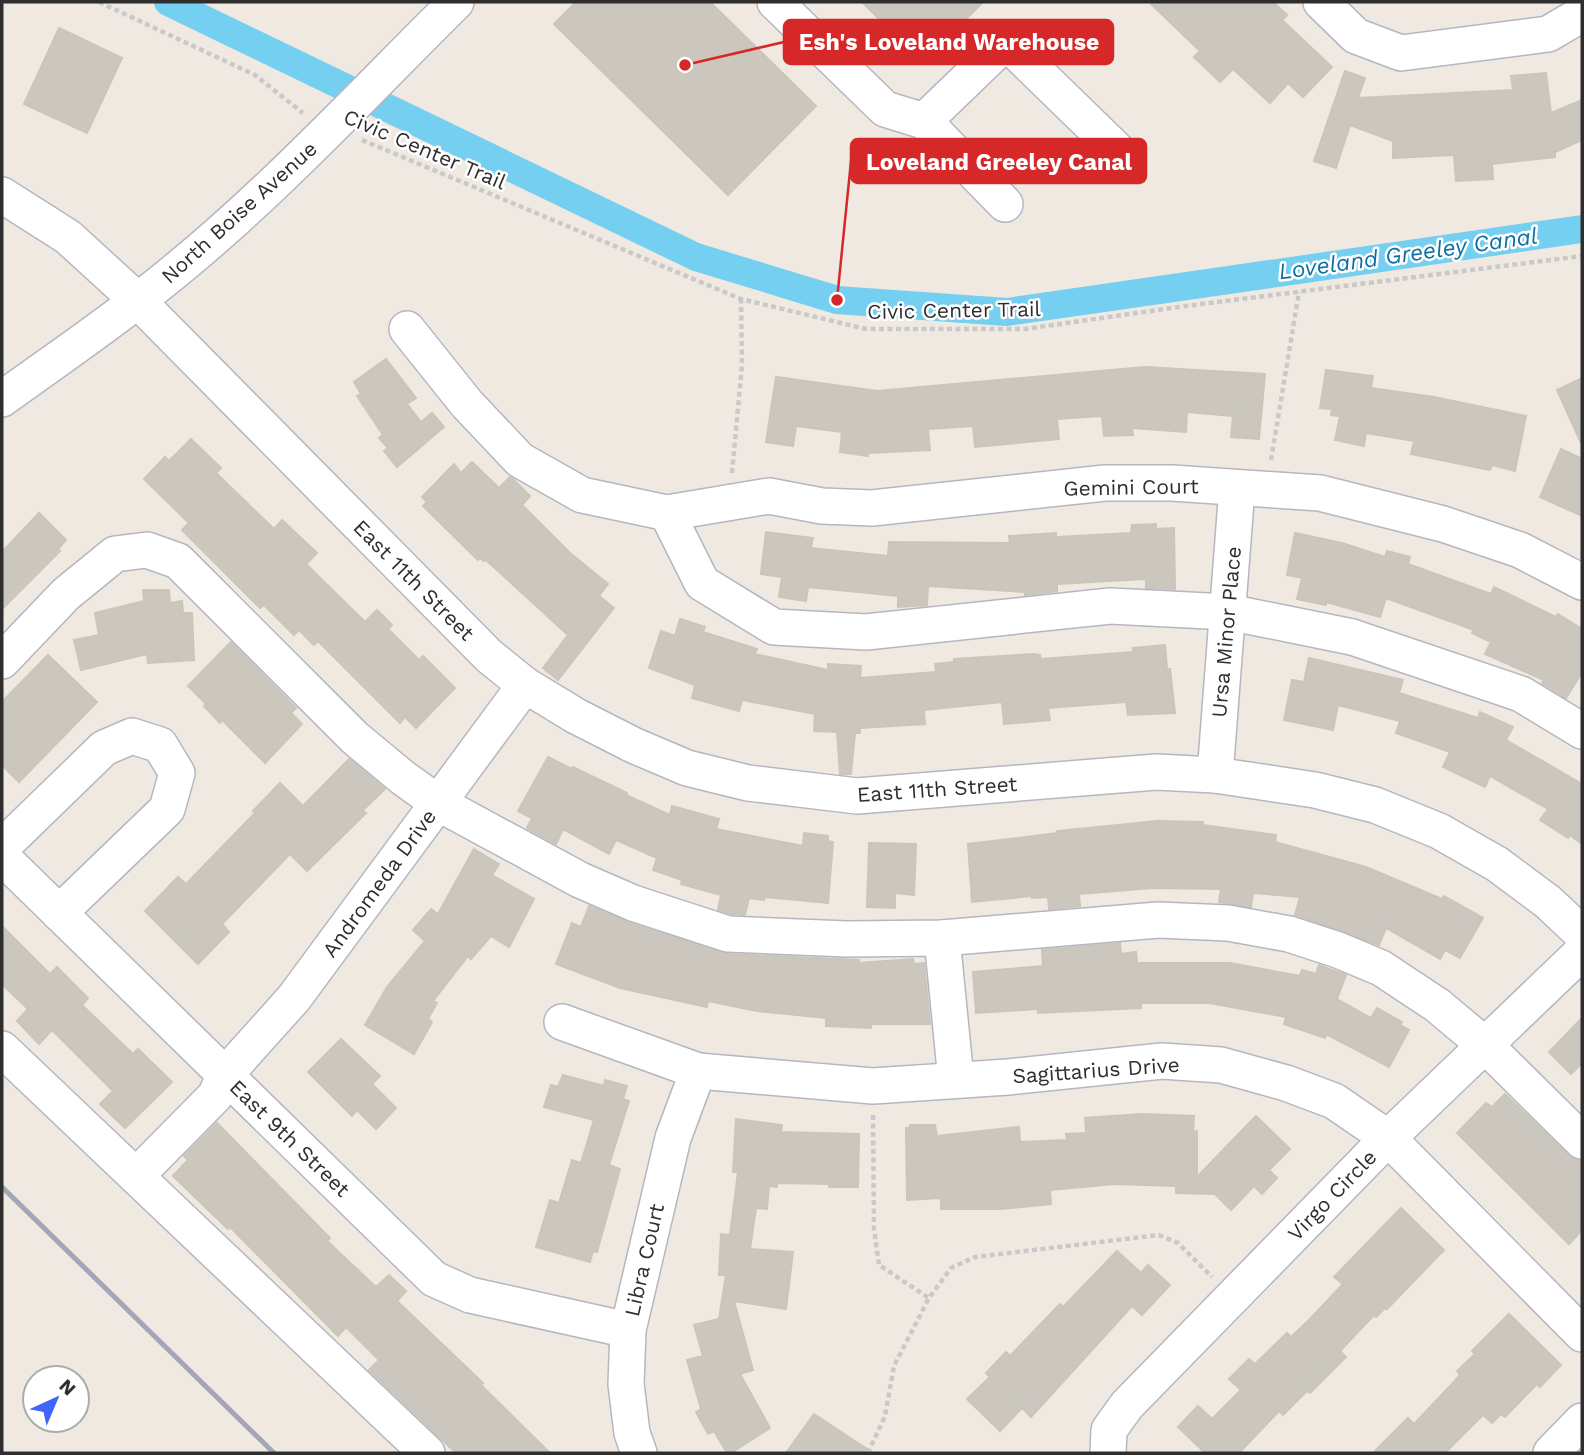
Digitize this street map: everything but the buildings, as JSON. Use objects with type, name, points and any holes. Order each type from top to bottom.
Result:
[{"type":"street","name":"North Boise Avenue","points":[[2,399],[137,300],[206,244],[333,127],[456,2]]},
{"type":"street","points":[[775,2],[886,109],[924,121],[1005,204]]},
{"type":"street","points":[[1321,2],[1356,36],[1401,53],[1548,34],[1582,14]]},
{"type":"street","points":[[924,121],[1006,42],[1120,153]]},
{"type":"street","name":"East 11th Street","points":[[2,195],[68,237],[137,300],[489,656],[526,685],[576,716],[633,745],[687,768],[748,783],[857,796],[1156,772],[1215,775],[1315,790],[1375,805],[1439,831],[1497,863],[1548,902],[1582,933]]},
{"type":"street","points":[[407,328],[467,404],[520,460],[582,495],[667,513],[702,583],[774,627],[866,632],[1110,606],[1228,612],[1352,637],[1521,694],[1582,731]]},
{"type":"street","name":"Gemini Court","points":[[667,513],[769,496],[822,506],[872,508],[1105,483],[1172,483],[1320,493],[1443,524],[1520,550],[1582,582]]},
{"type":"street","name":"Ursa Minor Place","points":[[1215,775],[1228,612],[1252,489]]},
{"type":"street","points":[[2,661],[66,594],[115,554],[147,550],[178,561],[355,738],[402,777],[438,803],[580,880],[633,904],[728,934],[847,939],[942,938],[1158,920],[1228,923],[1289,934],[1381,968],[1437,1005],[1486,1045],[1582,1141]]},
{"type":"street","name":"Andromeda Drive","points":[[136,1176],[215,1096],[225,1075],[294,998],[526,685]]},
{"type":"street","points":[[2,847],[104,748],[132,736],[160,745],[177,773],[167,808],[60,913]]},
{"type":"street","name":"East 9th Street","points":[[2,857],[434,1279],[470,1295],[628,1330]]},
{"type":"street","points":[[942,938],[956,1080]]},
{"type":"street","name":"Virgo Circle","points":[[1108,1453],[1109,1430],[1127,1405],[1388,1138],[1582,953]]},
{"type":"street","name":"Sagittarius Drive","points":[[562,1022],[698,1071],[873,1086],[1162,1061],[1221,1065],[1286,1083],[1334,1101],[1388,1138],[1582,1334]]},
{"type":"street","points":[[2,1049],[426,1453]]},
{"type":"street","name":"Libra Court","points":[[639,1453],[632,1433],[626,1384],[628,1330],[673,1138],[698,1071]]},
{"type":"street","points":[[1551,1453],[1582,1421]]},
{"type":"path","name":"Civic Center Trail","points":[[99,2],[255,75],[299,111],[333,127],[741,299],[866,329],[1025,329],[1582,256]]},
{"type":"path","points":[[1252,489],[1299,292]]},
{"type":"path","points":[[730,503],[742,365],[741,299]]},
{"type":"path","points":[[873,1086],[873,1229],[879,1265],[929,1298]]},
{"type":"path","points":[[868,1453],[885,1416],[894,1366],[929,1298],[951,1268],[975,1257],[1159,1236],[1178,1243],[1233,1298]]},
{"type":"waterway","name":"Loveland Greeley Canal","points":[[168,2],[696,257],[837,300],[1007,312],[1582,229]]},
{"type":"railway","points":[[2,1187],[274,1453]]},
{"type":"place","name":"Esh's Loveland Warehouse","points":[[685,65]]},
{"type":"place","name":"Loveland Greeley Canal","points":[[837,300]]}]
